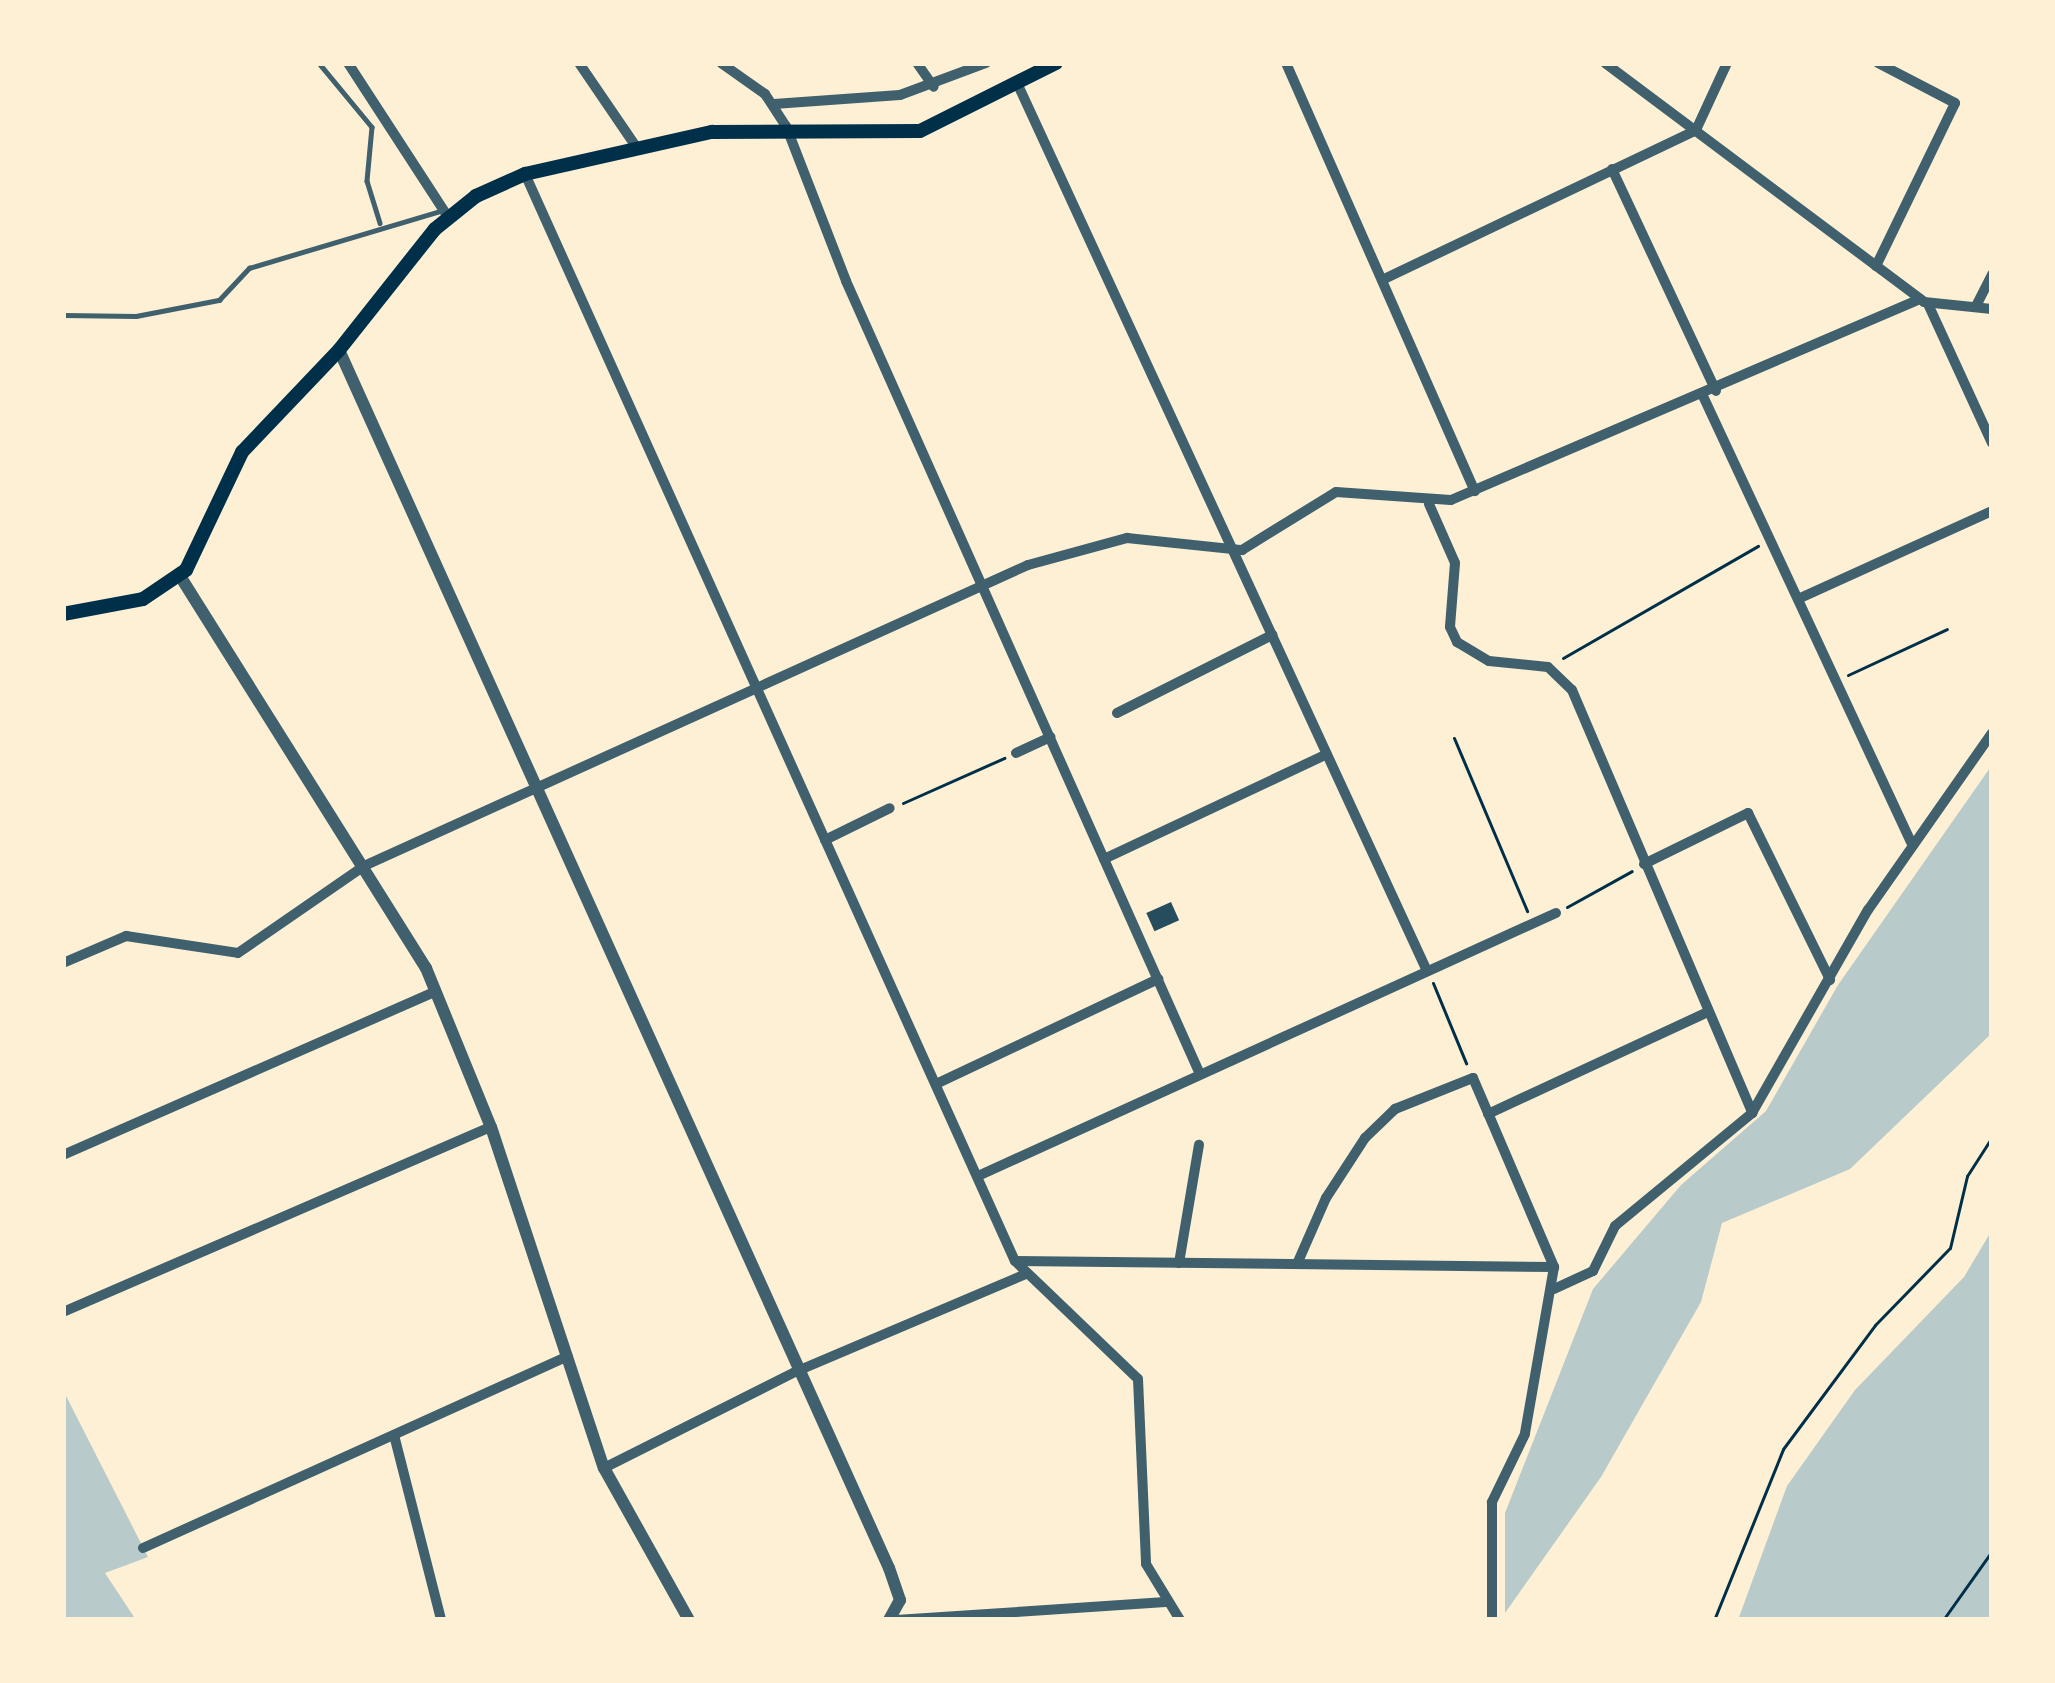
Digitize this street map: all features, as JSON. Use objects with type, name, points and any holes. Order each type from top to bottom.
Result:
[{"type":"main road","points":[[63,614],[143,599],[180,576],[242,452],[340,350],[446,213],[525,175],[637,148],[786,126],[920,131],[1056,63]]},
{"type":"street","points":[[348,63],[446,213]]},
{"type":"street","points":[[579,63],[637,148]]},
{"type":"street","points":[[721,63],[774,104],[786,126],[982,586],[1199,1072]]},
{"type":"street","points":[[917,63],[934,87]]},
{"type":"street","points":[[774,104],[934,87],[986,63]]},
{"type":"street","points":[[1286,63],[1475,491]]},
{"type":"street","points":[[1605,63],[1924,302],[1992,443]]},
{"type":"street","points":[[1382,280],[1696,130],[1727,63]]},
{"type":"street","points":[[1876,266],[1955,104],[1948,94],[1878,63]]},
{"type":"street","points":[[1018,85],[1427,970]]},
{"type":"street","points":[[1612,169],[1770,539],[1911,843]]},
{"type":"street","points":[[525,175],[1016,1261],[1024,1275],[1138,1379],[1146,1564],[1180,1620]]},
{"type":"street","points":[[1976,307],[1992,274]]},
{"type":"street","points":[[63,963],[126,936],[238,953],[364,866],[755,685],[982,586],[1099,542],[1233,550],[1255,546],[1315,498],[1336,492],[1429,504],[1475,491],[1924,302],[1992,309]]},
{"type":"street","points":[[340,350],[795,1372],[899,1593],[892,1620],[1039,1614],[1165,1602]]},
{"type":"street","points":[[1429,504],[1455,563],[1450,627],[1457,642],[1489,661],[1548,667],[1572,690],[1752,1113]]},
{"type":"street","points":[[1798,599],[1992,511]]},
{"type":"street","points":[[180,576],[364,866],[436,991],[491,1127],[604,1468],[689,1620]]},
{"type":"street","points":[[1117,713],[1272,635]]},
{"type":"street","points":[[1554,1289],[1593,1271],[1615,1226],[1752,1113],[1911,843],[1992,733]]},
{"type":"street","points":[[1016,753],[1050,737]]},
{"type":"street","points":[[1104,859],[1327,754]]},
{"type":"street","points":[[826,840],[890,808]]},
{"type":"street","points":[[1644,864],[1748,813],[1830,980]]},
{"type":"street","points":[[978,1176],[1556,913]]},
{"type":"street","points":[[936,1084],[1158,979]]},
{"type":"street","points":[[63,1155],[436,991]]},
{"type":"street","points":[[1489,1114],[1708,1012]]},
{"type":"street","points":[[1297,1264],[1326,1198],[1365,1138],[1395,1108],[1473,1078],[1554,1267],[1554,1289],[1525,1434],[1492,1502],[1492,1620]]},
{"type":"street","points":[[63,1312],[491,1127]]},
{"type":"street","points":[[1179,1263],[1199,1144]]},
{"type":"street","points":[[1016,1261],[1554,1267]]},
{"type":"street","points":[[604,1468],[795,1372],[1024,1275]]},
{"type":"street","points":[[142,1548],[568,1356]]},
{"type":"street","points":[[394,1435],[441,1620]]},
{"type":"lane","points":[[319,63],[372,127],[367,181],[380,223]]},
{"type":"lane","points":[[63,315],[136,316],[219,300],[249,268],[380,223],[446,213]]},
{"type":"path","points":[[1548,667],[1770,539]]},
{"type":"path","points":[[1836,681],[1947,629]]},
{"type":"path","points":[[1454,738],[1532,923]]},
{"type":"path","points":[[890,808],[1016,753]]},
{"type":"path","points":[[1556,913],[1644,864]]},
{"type":"path","points":[[1427,970],[1473,1078]]},
{"type":"path","points":[[1714,1620],[1783,1449],[1875,1325],[1950,1248],[1966,1176],[1992,1137]]},
{"type":"path","points":[[1943,1620],[1992,1551]]},
{"type":"shaded area","points":[[1992,765],[1992,1033],[1850,1169],[1722,1223],[1701,1302],[1601,1477],[1505,1613],[1505,1513],[1593,1289],[1681,1185],[1766,1111],[1838,985]]},
{"type":"shaded area","points":[[1992,1230],[1992,1620],[1738,1620],[1787,1486],[1855,1390],[1964,1277]]},
{"type":"shaded area","points":[[63,1390],[148,1557],[105,1573],[136,1620],[63,1620]]},
{"type":"building","points":[[1171,902],[1179,920],[1154,931],[1146,913]]}]
